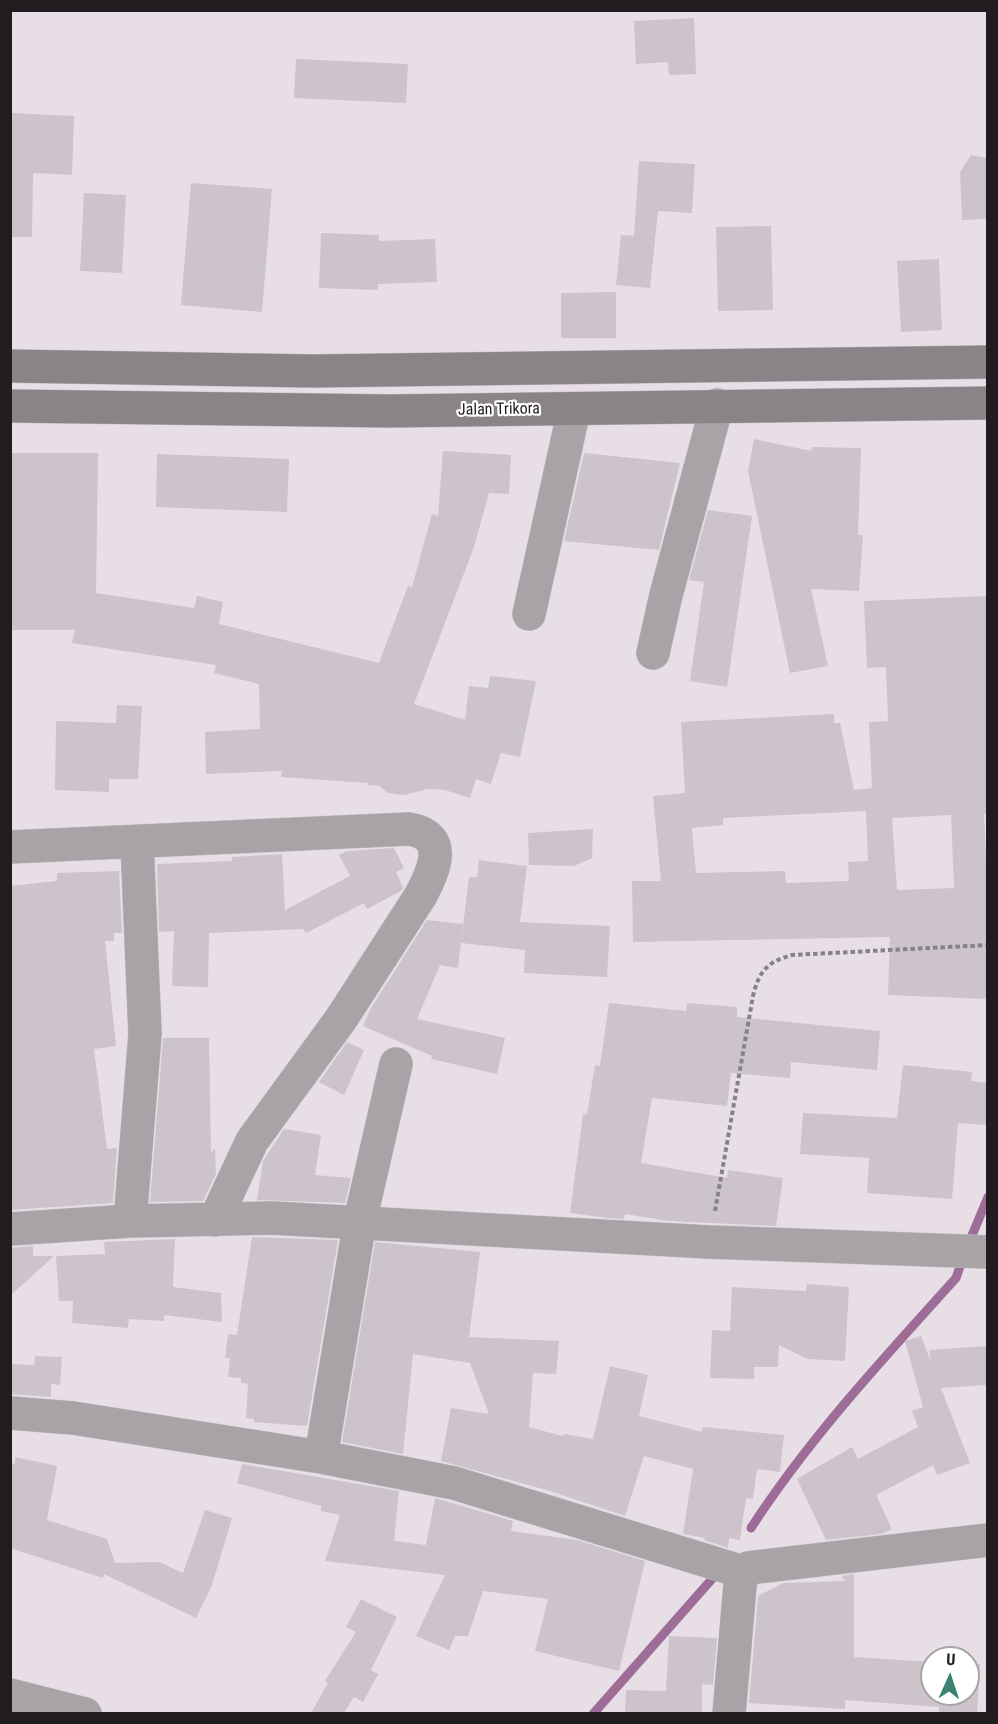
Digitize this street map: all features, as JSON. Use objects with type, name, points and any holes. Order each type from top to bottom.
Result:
[{"type":"main road","points":[[10,366],[313,371],[987,362]]},
{"type":"main road","name":"Jalan Trikora","points":[[10,406],[390,411],[987,403]]},
{"type":"street","points":[[653,653],[666,595],[717,405]]},
{"type":"street","points":[[529,614],[574,410]]},
{"type":"street","points":[[10,847],[409,829],[423,831],[433,841],[436,859],[432,874],[421,895],[341,1019],[252,1141],[216,1220]]},
{"type":"street","points":[[130,1221],[145,1034],[137,842]]},
{"type":"street","points":[[321,1457],[360,1221],[396,1064]]},
{"type":"street","points":[[10,1229],[130,1221],[272,1218],[360,1221],[709,1242],[987,1252]]},
{"type":"street","points":[[10,1413],[73,1418],[321,1457],[454,1483],[743,1572]]},
{"type":"street","points":[[729,1713],[743,1572],[755,1565],[987,1540]]},
{"type":"street","points":[[10,1695],[85,1713]]},
{"type":"path","points":[[709,1242],[749,1015],[760,972],[767,964],[792,955],[987,945]]},
{"type":"building","points":[[694,18],[696,74],[669,75],[668,62],[636,64],[634,21]]},
{"type":"building","points":[[296,59],[408,64],[406,103],[294,98]]},
{"type":"building","points":[[10,113],[74,116],[72,175],[33,173],[32,237],[10,237]]},
{"type":"building","points":[[971,155],[987,158],[987,219],[962,220],[960,172]]},
{"type":"building","points":[[639,161],[695,164],[692,213],[658,211],[650,288],[616,285],[621,235],[634,236]]},
{"type":"building","points":[[191,183],[272,189],[262,312],[181,305]]},
{"type":"building","points":[[84,193],[126,195],[122,273],[80,271]]},
{"type":"building","points":[[771,226],[773,310],[718,311],[716,227]]},
{"type":"building","points":[[321,233],[379,235],[379,241],[435,239],[437,282],[378,284],[378,290],[319,288]]},
{"type":"building","points":[[939,259],[942,330],[901,332],[897,261]]},
{"type":"building","points":[[616,292],[616,338],[561,338],[561,293]]},
{"type":"building","points":[[754,439],[811,451],[812,447],[861,448],[858,535],[863,535],[859,591],[811,589],[828,666],[790,673],[748,471]]},
{"type":"building","points":[[443,451],[511,455],[509,494],[489,493],[474,547],[414,704],[465,720],[469,686],[488,688],[490,676],[536,681],[520,757],[501,753],[491,784],[476,779],[470,798],[445,790],[428,789],[404,795],[388,793],[379,786],[367,785],[368,783],[281,777],[282,771],[206,774],[205,732],[260,729],[259,684],[214,673],[216,665],[72,643],[75,630],[10,630],[10,453],[98,453],[96,593],[194,608],[197,596],[223,602],[219,624],[379,663],[408,586],[412,587],[432,514],[438,516]]},
{"type":"building","points":[[584,453],[680,463],[659,550],[564,541]]},
{"type":"building","points":[[157,454],[289,459],[287,512],[156,507]]},
{"type":"building","points":[[708,510],[752,516],[727,687],[690,681],[704,582],[689,580]]},
{"type":"building","points":[[987,596],[987,814],[984,814],[987,882],[987,999],[888,995],[890,937],[633,942],[632,881],[661,881],[653,796],[685,793],[681,722],[834,714],[834,723],[840,723],[854,790],[872,788],[869,722],[888,721],[886,667],[867,668],[864,601]],"holes":[[[866,811],[868,861],[848,862],[849,881],[786,883],[785,871],[696,873],[692,828],[723,825],[723,818]],[[951,815],[954,888],[897,890],[892,818]]]},
{"type":"building","points":[[117,705],[142,706],[138,779],[109,779],[109,792],[55,790],[56,721],[116,723]]},
{"type":"building","points":[[593,829],[592,858],[574,866],[529,865],[528,833]]},
{"type":"building","points":[[394,848],[404,868],[396,872],[403,888],[401,891],[367,909],[364,903],[306,933],[303,929],[209,933],[208,987],[172,986],[174,931],[159,932],[157,864],[232,861],[232,857],[282,854],[285,910],[350,876],[339,855],[347,851]]},
{"type":"building","points":[[479,860],[527,866],[520,922],[610,926],[607,977],[524,973],[525,950],[461,943],[469,877],[477,877]]},
{"type":"building","points":[[119,871],[122,933],[114,933],[114,941],[105,941],[116,1046],[94,1049],[107,1149],[117,1148],[113,1203],[10,1210],[10,886],[57,881],[57,873]]},
{"type":"building","points":[[427,920],[463,924],[458,968],[440,965],[417,1019],[505,1038],[497,1074],[431,1059],[432,1056],[363,1026],[371,1008]]},
{"type":"building","points":[[609,1003],[686,1011],[687,1003],[737,1007],[737,1017],[880,1031],[877,1070],[791,1062],[790,1078],[731,1073],[727,1106],[652,1098],[641,1163],[727,1178],[728,1170],[783,1178],[776,1226],[668,1221],[625,1214],[624,1219],[608,1218],[570,1213],[583,1114],[587,1115],[595,1065],[600,1066]]},
{"type":"building","points":[[163,1038],[209,1038],[211,1153],[215,1148],[216,1174],[203,1201],[150,1202]]},
{"type":"building","points":[[347,1042],[364,1050],[344,1095],[319,1082]]},
{"type":"building","points":[[903,1065],[972,1072],[971,1081],[987,1083],[987,1125],[958,1123],[952,1199],[867,1193],[869,1158],[800,1154],[803,1113],[897,1118]]},
{"type":"building","points":[[284,1129],[321,1135],[315,1175],[351,1178],[345,1203],[257,1200],[263,1161]]},
{"type":"building","points":[[252,1237],[338,1240],[307,1426],[254,1422],[254,1419],[246,1418],[248,1384],[241,1383],[241,1378],[228,1377],[230,1358],[225,1358],[228,1334],[237,1335]]},
{"type":"building","points":[[175,1239],[173,1287],[221,1293],[222,1322],[164,1315],[164,1321],[129,1319],[128,1328],[72,1323],[73,1301],[59,1301],[56,1256],[105,1254],[104,1242]]},
{"type":"building","points":[[375,1242],[480,1252],[469,1337],[559,1341],[556,1374],[533,1373],[529,1427],[562,1436],[565,1434],[593,1439],[610,1366],[648,1375],[639,1416],[702,1432],[703,1427],[784,1435],[780,1472],[757,1469],[753,1499],[746,1498],[740,1540],[729,1538],[728,1548],[704,1540],[705,1538],[683,1534],[693,1469],[644,1456],[625,1516],[550,1491],[441,1461],[451,1408],[489,1414],[470,1363],[413,1354],[403,1454],[342,1442]]},
{"type":"building","points":[[33,1246],[33,1256],[54,1256],[10,1296],[10,1248]]},
{"type":"building","points":[[807,1284],[849,1287],[845,1361],[807,1359],[779,1345],[778,1367],[754,1367],[754,1379],[710,1378],[712,1330],[730,1331],[732,1287],[806,1291]]},
{"type":"building","points":[[921,1336],[931,1362],[929,1350],[987,1346],[987,1385],[941,1388],[970,1463],[937,1475],[933,1465],[876,1495],[892,1529],[882,1534],[826,1540],[797,1479],[852,1447],[858,1459],[918,1427],[912,1411],[923,1407],[905,1341]]},
{"type":"building","points":[[35,1356],[62,1357],[60,1385],[51,1384],[51,1397],[10,1394],[10,1364],[34,1365]]},
{"type":"building","points":[[15,1457],[57,1466],[47,1520],[107,1539],[115,1563],[159,1562],[183,1573],[205,1510],[232,1518],[212,1585],[196,1618],[104,1574],[103,1578],[10,1548],[10,1463],[15,1464]]},
{"type":"building","points":[[242,1464],[399,1491],[394,1541],[426,1545],[435,1498],[513,1521],[511,1531],[577,1540],[645,1561],[619,1671],[535,1651],[548,1599],[483,1591],[468,1636],[455,1636],[449,1650],[416,1636],[445,1575],[325,1561],[340,1515],[321,1511],[321,1506],[237,1483]]},
{"type":"building","points":[[854,1574],[854,1657],[920,1661],[920,1706],[845,1700],[845,1709],[749,1703],[758,1596],[783,1583],[845,1581],[842,1576]]},
{"type":"building","points":[[361,1599],[397,1617],[371,1670],[378,1674],[363,1702],[354,1697],[344,1713],[311,1713],[328,1683],[325,1681],[356,1632],[346,1627]]},
{"type":"building","points":[[669,1636],[717,1638],[713,1685],[702,1684],[702,1713],[625,1713],[626,1690],[666,1691]]},
{"type":"building","points":[[926,1706],[977,1706],[977,1713],[939,1713],[939,1707]]},
{"type":"waterway","points":[[968,1245],[988,1197]]},
{"type":"waterway","points":[[751,1528],[823,1430],[956,1278],[963,1258]]},
{"type":"waterway","points":[[593,1714],[719,1571]]}]
